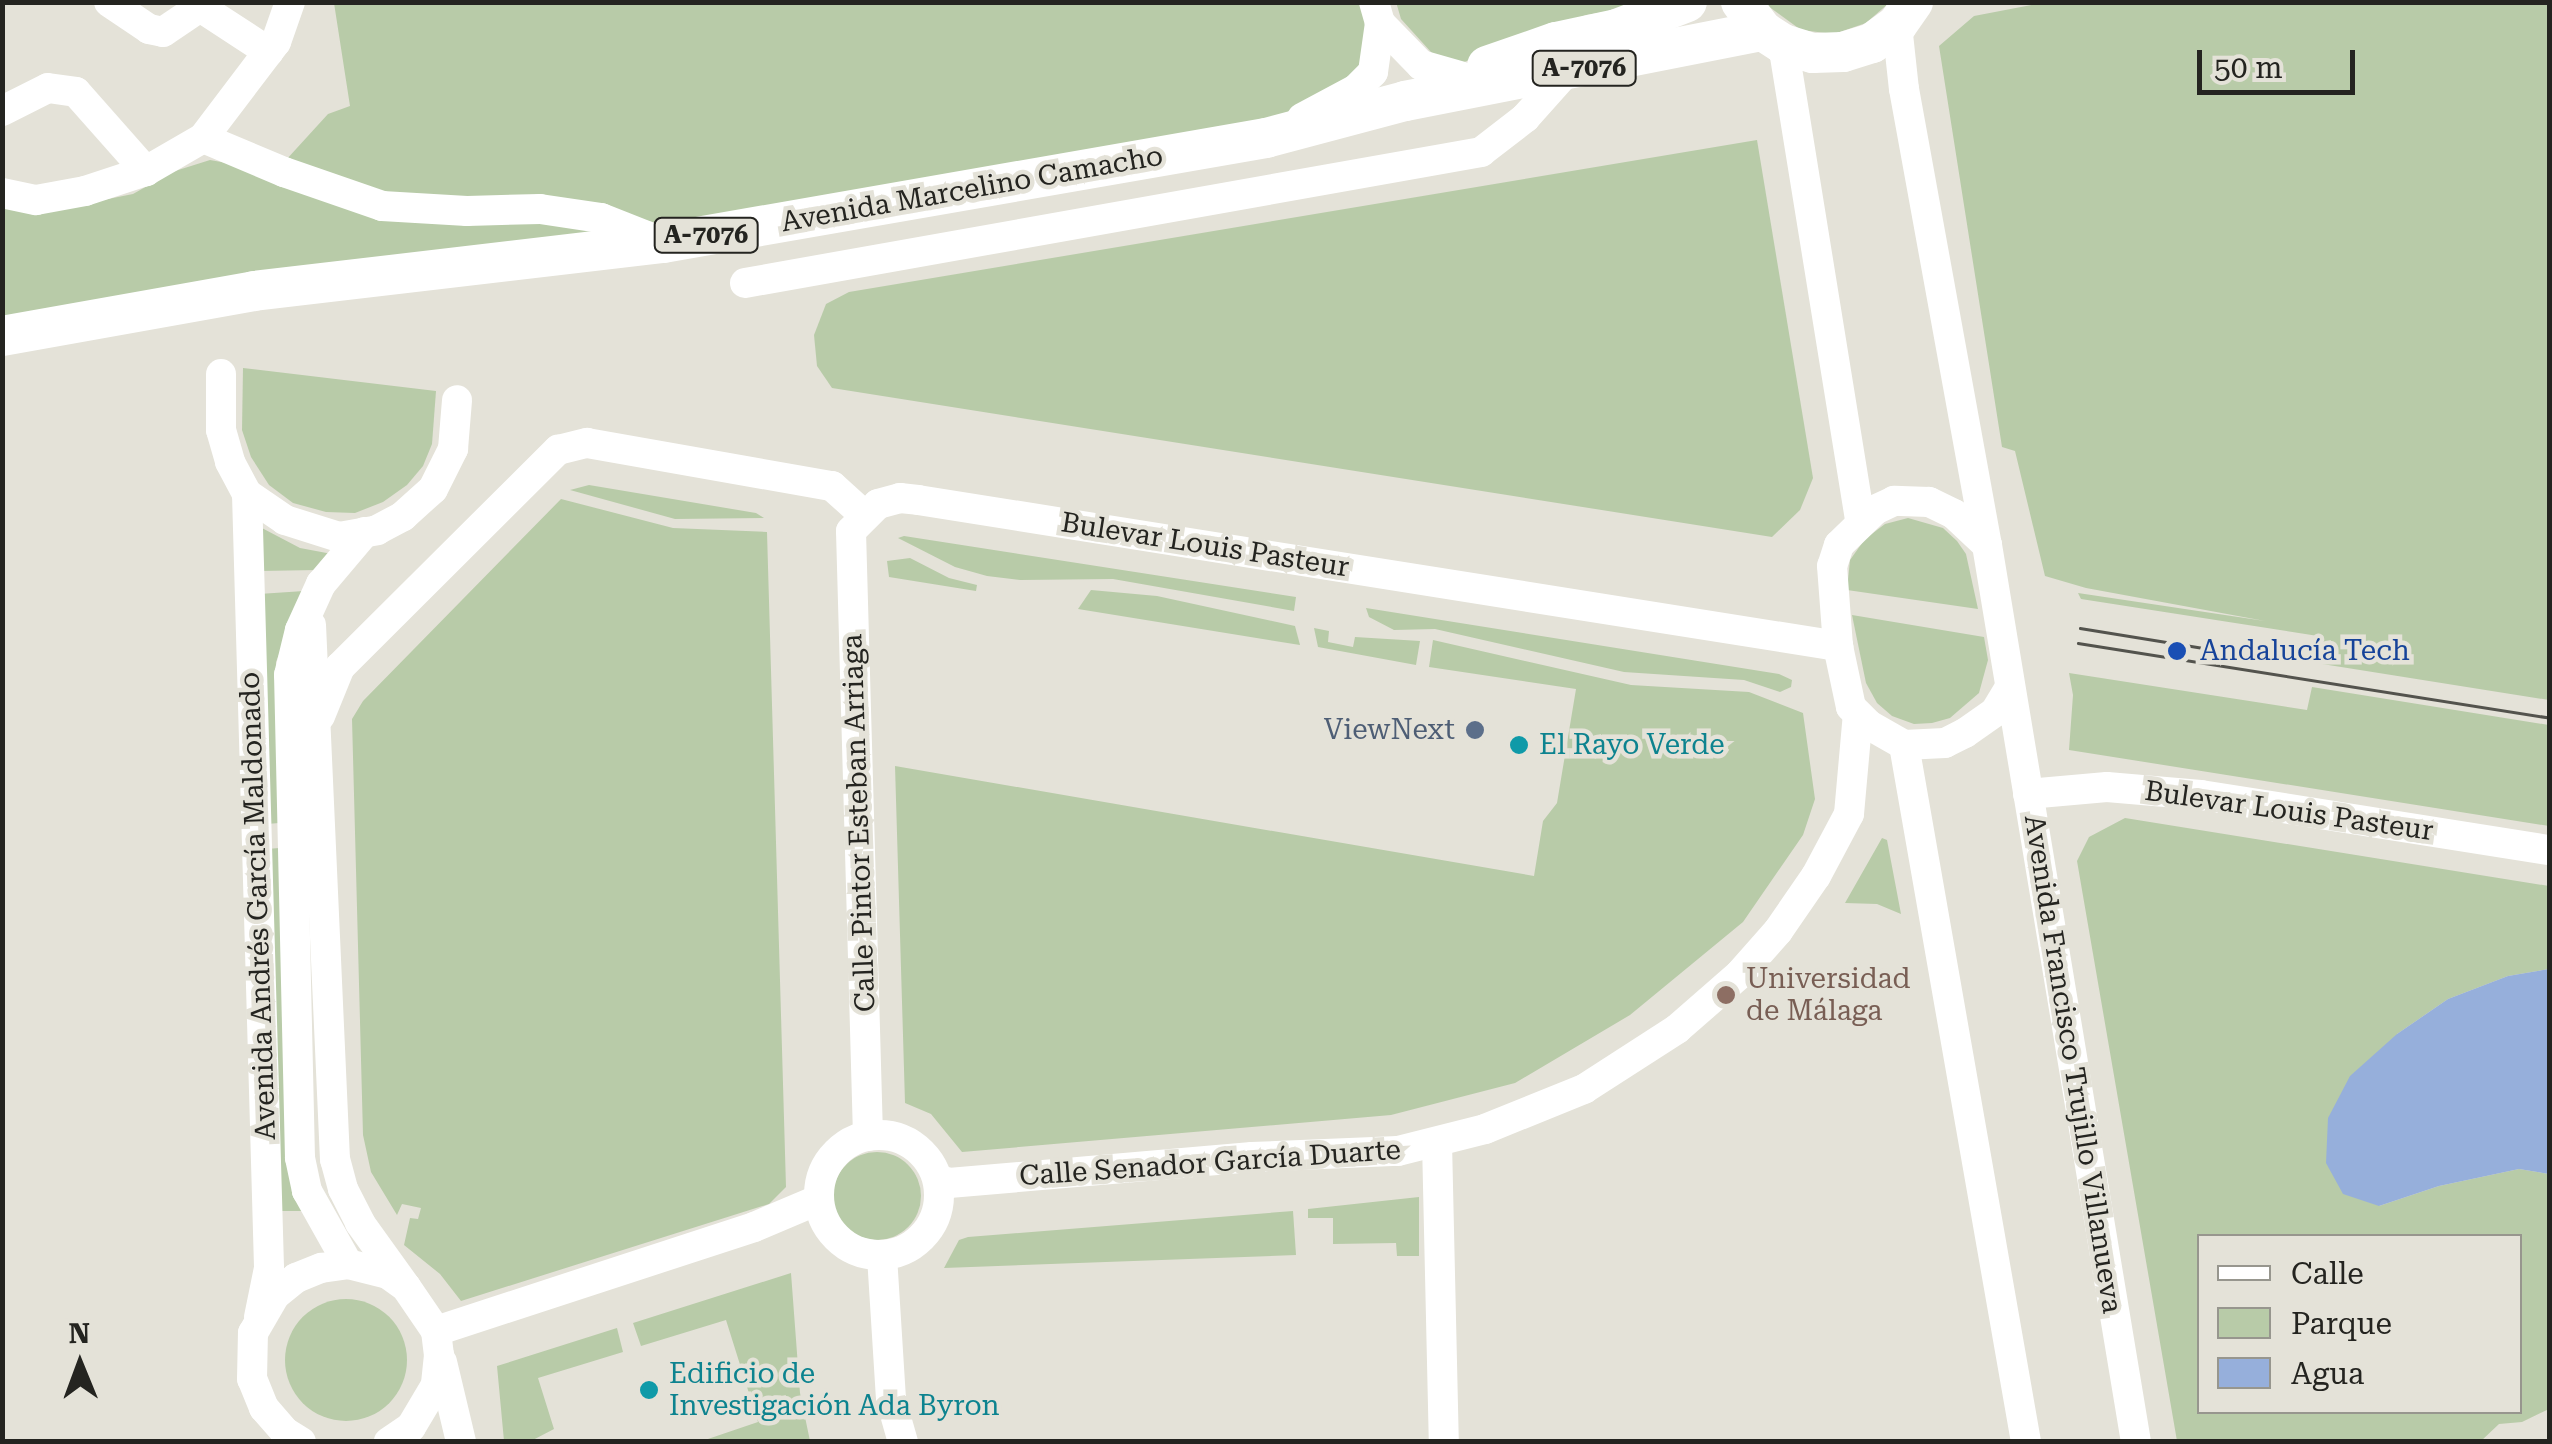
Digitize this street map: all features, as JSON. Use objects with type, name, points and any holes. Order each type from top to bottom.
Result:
[{"type":"main road","name":"Avenida Marcelino Camacho","points":[[1405,102],[1460,76],[1556,42],[1617,29],[1687,2]]},
{"type":"main road","name":"A-7076","points":[[1763,26],[1812,53],[1843,52],[1872,43],[1905,14]]},
{"type":"main road","name":"Avenida Marcelino Camacho","points":[[2,336],[254,292],[663,242],[1266,138],[1405,102],[1567,71],[1763,26]]},
{"type":"street","points":[[109,2],[150,30],[173,29],[200,7],[270,52]]},
{"type":"street","points":[[2,194],[36,200],[86,192],[146,171],[203,138],[270,52],[290,2]]},
{"type":"street","points":[[1377,13],[1422,65],[1460,76]]},
{"type":"street","points":[[1266,138],[1356,89],[1372,72],[1377,13]]},
{"type":"street","points":[[1905,14],[1904,88],[1987,545],[2010,687],[1995,712],[1945,743],[1904,745],[1887,738],[1851,707],[1838,646],[1832,566],[1839,545],[1860,520],[1894,502],[1929,502],[1954,514],[1987,545]]},
{"type":"street","points":[[1763,26],[1860,520]]},
{"type":"street","name":"Avenida Marcelino Camacho","points":[[746,282],[1482,152],[1524,118],[1567,71]]},
{"type":"street","points":[[2,112],[48,88],[76,92],[146,171]]},
{"type":"street","points":[[203,138],[253,161],[382,206],[467,211],[540,209],[601,218],[663,242]]},
{"type":"street","points":[[221,374],[221,430],[230,462],[247,494],[285,520],[339,537],[365,532],[404,516],[433,489],[453,449],[457,400]]},
{"type":"street","points":[[316,725],[340,667],[558,450],[587,443],[832,486],[864,514]]},
{"type":"street","name":"Avenida Andrés García Maldonado","points":[[247,494],[269,1268],[251,1348],[252,1379],[264,1408],[284,1432],[302,1442]]},
{"type":"street","name":"Bulevar Louis Pasteur","points":[[864,514],[900,498],[918,500],[1838,646]]},
{"type":"street","name":"Calle Pintor Esteban Arriaga","points":[[864,514],[851,531],[850,550],[868,1136]]},
{"type":"street","name":"Avenida Andrés García Maldonado","points":[[348,1264],[307,1192],[300,1158],[289,674],[321,584],[365,532]]},
{"type":"street","points":[[310,609],[335,1159],[343,1189],[360,1223],[406,1287]]},
{"type":"street","name":"Avenida Francisco Trujillo Villanueva","points":[[2010,687],[2136,1442]]},
{"type":"street","name":"Calle Senador García Duarte","points":[[938,1179],[949,1183],[1252,1157],[1398,1151],[1485,1129],[1584,1089],[1677,1029],[1740,974],[1778,931],[1816,876],[1849,814],[1858,714]]},
{"type":"street","points":[[1904,745],[2026,1442]]},
{"type":"street","name":"Bulevar Louis Pasteur","points":[[2028,794],[2107,787],[2201,795],[2550,850]]},
{"type":"street","points":[[886,1135],[918,1149],[938,1179],[940,1198],[927,1232],[914,1245],[882,1256],[844,1245],[822,1218],[820,1183],[836,1152],[868,1136],[886,1135]]},
{"type":"street","points":[[1437,1142],[1444,1442]]},
{"type":"street","points":[[438,1343],[754,1228],[818,1200]]},
{"type":"street","points":[[882,1256],[891,1400],[903,1442]]},
{"type":"street","points":[[260,1317],[275,1295],[296,1278],[320,1268],[348,1264],[388,1274],[421,1302],[438,1343],[461,1442]]},
{"type":"street","points":[[393,1441],[423,1412],[436,1385],[438,1343]]},
{"type":"green space","points":[[1396,2],[1659,3],[1586,15],[1459,64],[1441,63],[1401,19]]},
{"type":"green space","points":[[2047,2],[2549,3],[2549,700],[2316,663],[2318,636],[2081,599],[2078,593],[2265,621],[2086,588],[2045,576],[2015,451],[2002,447],[1939,46],[1974,16]]},
{"type":"green space","points":[[334,3],[1361,3],[1368,23],[1361,70],[1262,130],[682,230],[630,216],[388,195],[286,160],[328,114],[350,106]]},
{"type":"green space","points":[[1764,3],[1889,3],[1866,23],[1834,34],[1801,30]]},
{"type":"green space","points":[[1757,140],[1813,478],[1800,510],[1772,537],[832,388],[817,366],[814,335],[826,304],[849,292]]},
{"type":"green space","points":[[210,160],[588,228],[595,237],[3,325],[3,208],[33,214],[133,194],[172,172]]},
{"type":"green space","points":[[243,368],[436,391],[432,444],[423,466],[407,485],[383,502],[355,513],[326,512],[293,503],[269,485],[251,457],[242,430]]},
{"type":"green space","points":[[589,485],[756,513],[764,518],[675,519],[570,490]]},
{"type":"green space","points":[[561,499],[673,528],[767,532],[786,1187],[769,1204],[461,1301],[440,1274],[404,1245],[410,1218],[418,1219],[421,1208],[402,1204],[397,1215],[371,1172],[363,1135],[352,719],[363,701]]},
{"type":"green space","points":[[1908,518],[1943,528],[1957,541],[1966,554],[1978,609],[1847,590],[1850,560],[1865,539],[1885,524]]},
{"type":"green space","points":[[260,527],[300,548],[332,554],[317,570],[259,571]]},
{"type":"green space","points":[[898,538],[1296,597],[1294,611],[1113,579],[1020,580],[987,576],[955,567]]},
{"type":"green space","points":[[910,558],[949,578],[977,585],[976,591],[889,577],[887,561]]},
{"type":"green space","points":[[1091,590],[1157,596],[1295,626],[1300,645],[1078,609]]},
{"type":"green space","points":[[304,591],[276,662],[279,823],[267,824],[259,594]]},
{"type":"green space","points":[[1366,608],[1779,674],[1792,680],[1791,687],[1780,692],[1744,680],[1624,672],[1435,629],[1394,630],[1369,617]]},
{"type":"green space","points":[[1852,615],[1984,637],[1988,660],[1979,693],[1950,718],[1932,723],[1914,724],[1892,716],[1877,703],[1866,683]]},
{"type":"green space","points":[[1314,628],[1329,631],[1328,642],[1353,647],[1355,637],[1420,641],[1416,665],[1318,647]]},
{"type":"green space","points":[[1433,640],[1631,685],[1749,692],[1803,713],[1815,799],[1803,835],[1743,922],[1630,1015],[1515,1083],[1391,1115],[962,1152],[931,1114],[905,1103],[895,766],[1534,876],[1543,821],[1557,803],[1576,689],[1429,667]]},
{"type":"green space","points":[[2069,673],[2307,710],[2312,687],[2549,725],[2549,826],[2069,750],[2073,695]]},
{"type":"green space","points":[[2125,818],[2549,886],[2549,969],[2508,976],[2448,999],[2397,1034],[2379,1206],[2439,1186],[2519,1169],[2549,1174],[2549,1409],[2522,1422],[2499,1424],[2481,1441],[2177,1441],[2077,861],[2089,837]]},
{"type":"green space","points":[[1882,838],[1887,840],[1901,914],[1877,904],[1845,903]]},
{"type":"green space","points":[[279,848],[306,1211],[280,1211],[267,849]]},
{"type":"green space","points":[[877,1152],[908,1165],[921,1196],[908,1227],[877,1240],[846,1227],[833,1196],[846,1165]]},
{"type":"green space","points":[[1419,1197],[1419,1256],[1397,1256],[1396,1243],[1333,1244],[1333,1218],[1308,1218],[1308,1209]]},
{"type":"green space","points":[[1293,1211],[1296,1255],[944,1268],[959,1240],[968,1237]]},
{"type":"green space","points":[[791,1273],[800,1393],[810,1441],[702,1441],[758,1422],[726,1320],[641,1346],[633,1323]]},
{"type":"green space","points":[[346,1299],[370,1303],[389,1317],[403,1336],[407,1360],[403,1384],[389,1403],[370,1417],[346,1421],[322,1417],[303,1403],[289,1384],[285,1360],[289,1336],[303,1317],[322,1303]]},
{"type":"green space","points":[[617,1328],[623,1352],[538,1378],[554,1429],[531,1441],[504,1441],[497,1366]]},
{"type":"water","points":[[2549,969],[2549,1174],[2519,1169],[2439,1186],[2379,1206],[2343,1194],[2326,1163],[2328,1118],[2350,1076],[2397,1034],[2448,999],[2508,976]]},
{"type":"tram line","points":[[2080,628],[2278,660]]},
{"type":"tram line","points":[[2078,643],[2550,718]]},
{"type":"place","name":"Andalucía Tech","points":[[2177,651]]},
{"type":"place","name":"ViewNext","points":[[1475,730]]},
{"type":"place","name":"El Rayo Verde","points":[[1519,745]]},
{"type":"place","name":"Universidad de Málaga","points":[[1726,995]]},
{"type":"place","name":"Edificio de Investigación Ada Byron","points":[[649,1390]]}]
